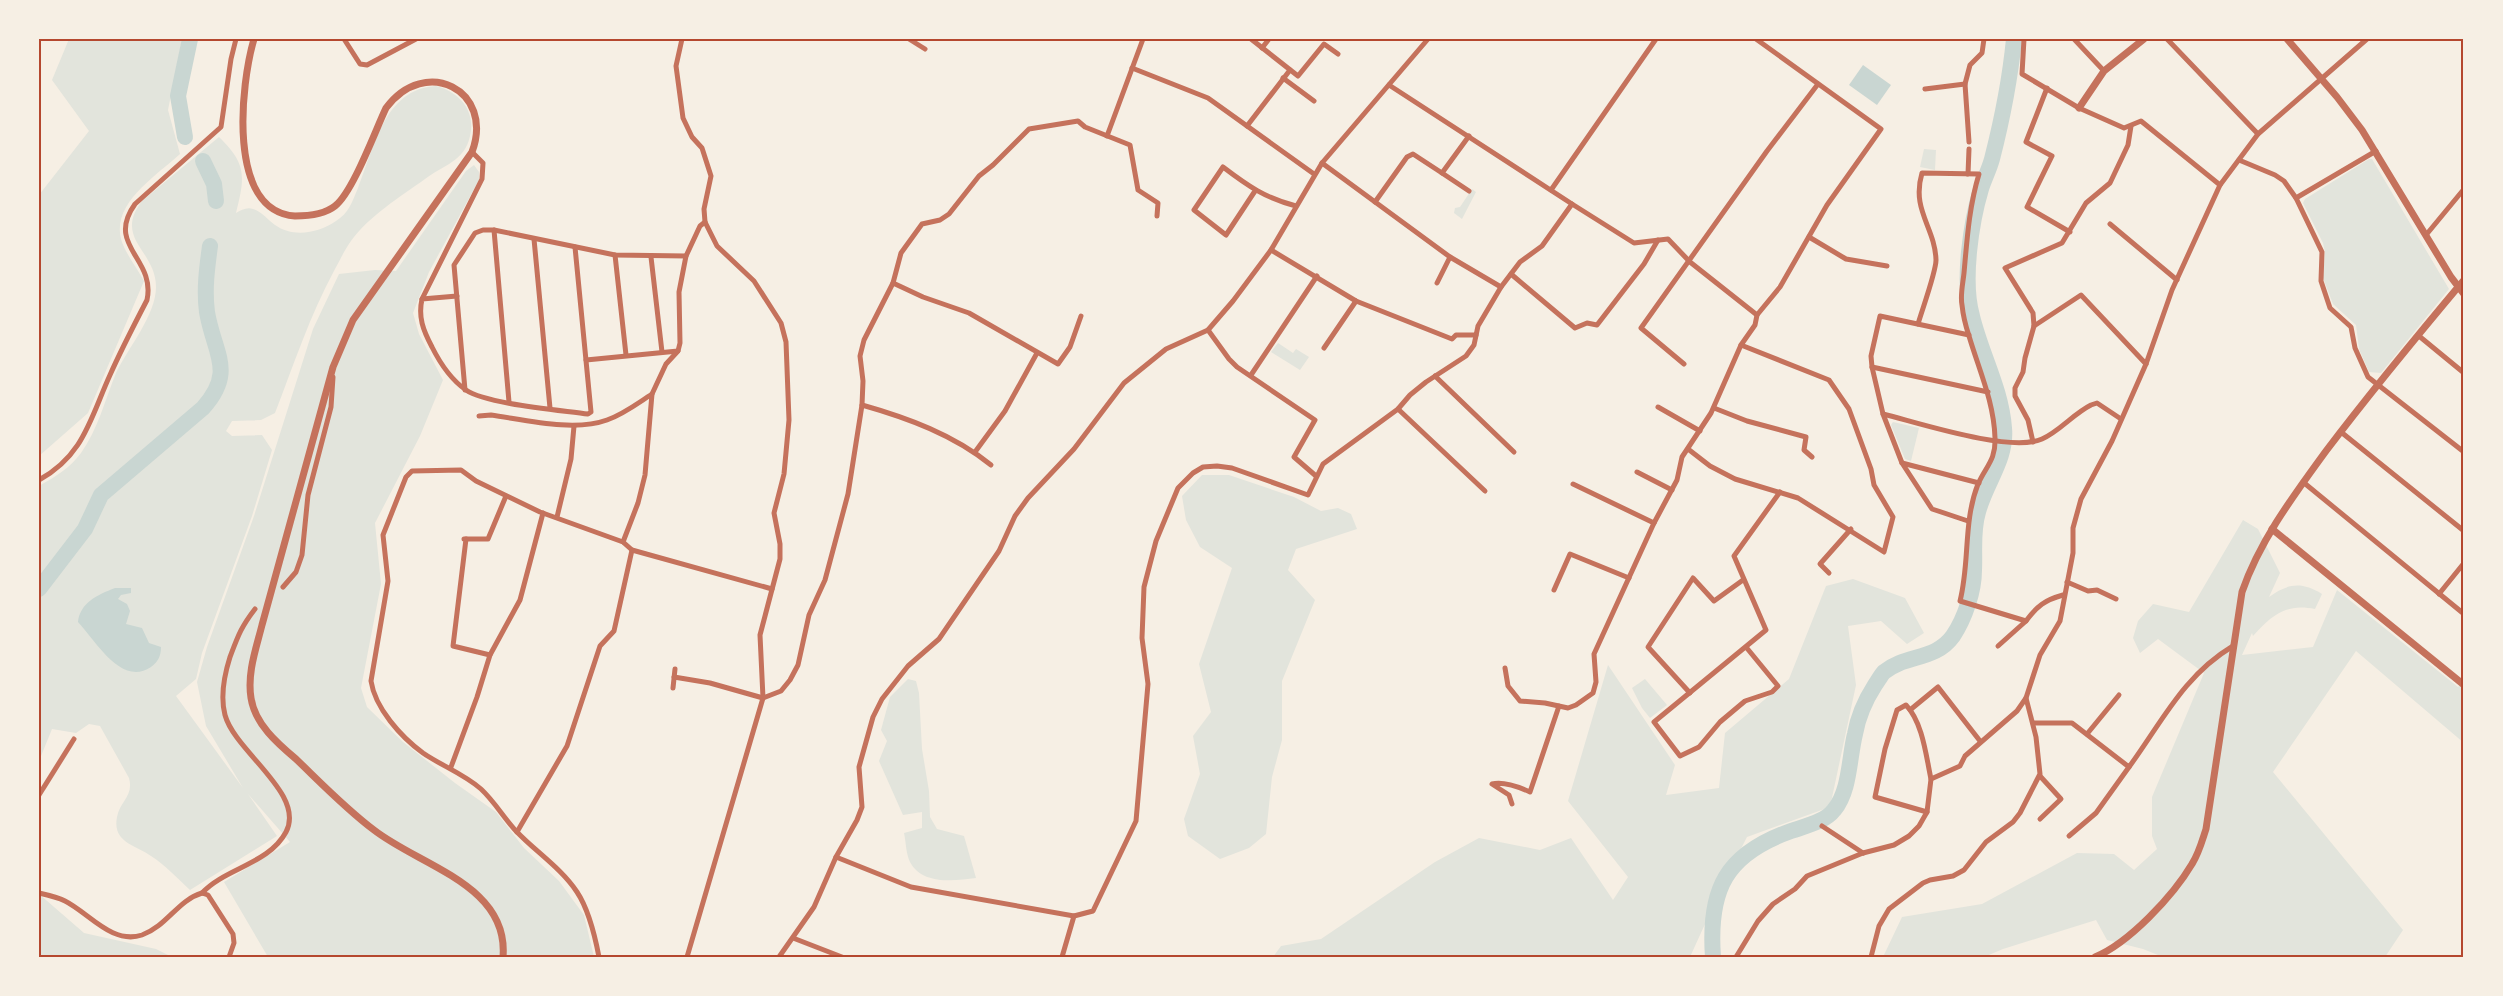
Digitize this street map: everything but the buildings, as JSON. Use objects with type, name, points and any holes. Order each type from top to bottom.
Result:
[{"type":"street","points":[[39,480],[64,463],[80,445],[147,300],[149,291],[147,278],[127,242],[124,227],[127,215],[135,204],[221,127],[236,39]]},
{"type":"street","points":[[254,39],[245,84],[244,141],[247,169],[257,192],[276,210],[291,215],[309,215],[335,206],[348,188],[386,108],[400,92],[418,82],[448,84],[463,94],[475,111],[478,123],[472,152],[353,320],[333,367],[253,662],[251,699],[255,712],[272,736],[356,816],[397,847],[466,885],[487,904],[500,926],[503,957]]},
{"type":"street","points":[[344,39],[360,64],[367,65],[416,39]]},
{"type":"street","points":[[682,39],[676,66],[683,118],[702,148],[711,177],[704,208],[705,222],[717,246],[754,281],[771,306],[781,323],[786,342],[788,445],[775,507],[780,559],[760,635],[763,698],[687,957]]},
{"type":"street","points":[[909,39],[925,49]]},
{"type":"street","points":[[1107,136],[1143,39]]},
{"type":"street","points":[[1251,39],[1298,76],[1324,44],[1338,54]]},
{"type":"street","points":[[1262,48],[1269,39]]},
{"type":"street","points":[[778,957],[814,907],[836,857],[862,807],[859,768],[873,717],[882,699],[908,666],[939,639],[999,551],[1016,516],[1028,498],[1074,449],[1124,383],[1166,349],[1208,330],[1271,250],[1322,162],[1428,39]]},
{"type":"street","points":[[1551,190],[1656,39]]},
{"type":"street","points":[[1505,668],[1508,686],[1520,701],[1568,708],[1593,693],[1596,682],[1594,654],[1654,523],[1677,480],[1682,457],[1714,408],[1741,345],[1755,325],[1756,315],[1780,287],[1827,205],[1881,129],[1756,39]]},
{"type":"street","points":[[1968,174],[1969,146],[1965,84],[1970,65],[1982,53],[1984,39]]},
{"type":"street","points":[[2024,39],[2022,74],[2079,108],[2124,128],[2141,121],[2220,186]]},
{"type":"street","points":[[2074,39],[2104,71]]},
{"type":"street","points":[[2079,108],[2104,71],[2144,39]]},
{"type":"street","points":[[2167,39],[2258,134]]},
{"type":"street","points":[[2287,39],[2322,79],[2376,151],[2457,288],[2464,294]]},
{"type":"street","points":[[1931,779],[1960,766],[1965,756],[2018,711],[2026,698],[2040,655],[2060,621],[2073,553],[2076,513],[2146,364],[2177,280],[2220,186],[2258,134],[2364,40]]},
{"type":"street","points":[[1132,68],[1208,98],[1314,174]]},
{"type":"street","points":[[1246,126],[1290,70]]},
{"type":"street","points":[[1283,78],[1314,101]]},
{"type":"street","points":[[1389,84],[1634,243],[1668,239],[1690,262],[1756,315]]},
{"type":"street","points":[[1684,364],[1641,328],[1767,151],[1818,84]]},
{"type":"street","points":[[1925,89],[1965,84]]},
{"type":"street","points":[[2048,88],[2026,142],[2052,156],[2027,207],[2070,232]]},
{"type":"street","points":[[674,677],[710,683],[763,698],[781,691],[798,665],[809,615],[825,580],[848,494],[862,405],[863,381],[860,356],[862,348],[893,283],[901,253],[922,224],[940,220],[949,214],[979,176],[1029,129],[1078,121],[1085,127],[1130,145],[1138,190],[1158,203],[1157,216]]},
{"type":"street","points":[[2033,442],[2028,420],[2015,396],[2015,388],[2023,372],[2034,326],[2033,313],[2005,268],[2062,243],[2086,203],[2110,183],[2128,145],[2131,126]]},
{"type":"street","points":[[1442,173],[1469,136]]},
{"type":"street","points":[[2296,198],[2376,151]]},
{"type":"street","points":[[472,152],[483,163],[482,179],[422,298],[419,315],[439,362],[465,390],[483,398],[588,414],[591,412],[575,247]]},
{"type":"street","points":[[1375,202],[1407,157],[1413,154],[1469,191]]},
{"type":"street","points":[[2239,160],[2275,175],[2284,182],[2296,198],[2322,252],[2321,281],[2331,308],[2351,327],[2355,348],[2368,377],[2464,452]]},
{"type":"street","points":[[1322,162],[1450,256],[1501,287]]},
{"type":"street","points":[[1255,191],[1226,235],[1194,210],[1223,166],[1255,191],[1272,200],[1296,206]]},
{"type":"street","points":[[1918,324],[1936,263],[1934,246],[1919,204],[1922,173],[1979,174],[1968,227],[1961,303],[1988,392],[1996,441],[1992,462],[1979,483],[1968,521],[1965,580],[1960,601],[2026,621]]},
{"type":"street","points":[[2426,235],[2464,189]]},
{"type":"street","points":[[836,857],[911,887],[1074,916],[1093,911],[1136,821],[1148,684],[1142,638],[1143,587],[1156,541],[1178,488],[1193,473],[1203,467],[1217,466],[1232,468],[1308,495],[1323,464],[1398,409],[1410,395],[1435,376],[1466,356],[1474,345],[1478,326],[1501,287],[1520,262],[1542,246],[1572,204]]},
{"type":"street","points":[[623,542],[638,503],[645,475],[652,394],[666,364],[678,351],[680,343],[679,292],[686,256],[700,226],[705,222]]},
{"type":"street","points":[[2110,224],[2177,280]]},
{"type":"street","points":[[465,390],[454,265],[475,232],[494,230],[615,255],[686,256]]},
{"type":"street","points":[[494,230],[509,402]]},
{"type":"street","points":[[1809,237],[1845,259],[1887,266]]},
{"type":"street","points":[[534,239],[550,408]]},
{"type":"street","points":[[1511,274],[1575,328],[1587,323],[1597,325],[1644,264],[1658,240]]},
{"type":"street","points":[[1271,250],[1356,301],[1452,339],[1456,335],[1476,335]]},
{"type":"street","points":[[615,255],[626,355]]},
{"type":"street","points":[[1437,283],[1450,256]]},
{"type":"street","points":[[651,257],[662,352]]},
{"type":"street","points":[[1251,375],[1317,276]]},
{"type":"street","points":[[2095,957],[2120,945],[2145,921],[2182,878],[2199,852],[2205,829],[2242,592],[2247,576],[2272,529],[2303,482],[2341,432],[2464,280]]},
{"type":"street","points":[[893,283],[923,297],[969,313],[1058,364],[1070,347],[1081,316]]},
{"type":"street","points":[[2034,326],[2081,295],[2146,364]]},
{"type":"street","points":[[422,298],[457,296]]},
{"type":"street","points":[[1324,348],[1356,301]]},
{"type":"street","points":[[1968,521],[1932,509],[1902,463],[1883,414],[1871,356],[1880,316],[1969,335]]},
{"type":"street","points":[[1208,330],[1229,359],[1315,420],[1294,457],[1316,476]]},
{"type":"street","points":[[2419,336],[2464,373]]},
{"type":"street","points":[[1688,449],[1710,466],[1736,479],[1798,498],[1851,529],[1884,552],[1893,518],[1874,485],[1871,469],[1849,409],[1833,390],[1829,380],[1741,345]]},
{"type":"street","points":[[586,360],[678,351]]},
{"type":"street","points":[[975,452],[1005,411],[1037,353]]},
{"type":"street","points":[[283,586],[296,572],[302,555],[309,495],[331,407],[333,367]]},
{"type":"street","points":[[1872,367],[1988,392]]},
{"type":"street","points":[[1435,376],[1514,452]]},
{"type":"street","points":[[479,416],[491,415],[574,426],[608,420],[652,394]]},
{"type":"street","points":[[1883,414],[2012,443],[2033,442],[2051,434],[2097,403],[2121,420]]},
{"type":"street","points":[[862,405],[895,414],[961,442],[991,465]]},
{"type":"street","points":[[1658,407],[1700,431]]},
{"type":"street","points":[[1714,408],[1747,421],[1806,437],[1804,450],[1812,457]]},
{"type":"street","points":[[1398,409],[1485,491]]},
{"type":"street","points":[[557,517],[571,459],[574,426]]},
{"type":"street","points":[[2341,432],[2464,531]]},
{"type":"street","points":[[1902,463],[1979,483]]},
{"type":"street","points":[[598,957],[586,912],[578,893],[561,872],[517,832],[481,789],[451,767],[422,752],[394,726],[373,695],[371,681],[388,581],[383,535],[406,477],[412,471],[461,470],[506,496],[543,513],[623,542],[632,550],[772,589]]},
{"type":"street","points":[[1636,472],[1672,490]]},
{"type":"street","points":[[2303,482],[2464,614]]},
{"type":"street","points":[[1573,484],[1654,523]]},
{"type":"street","points":[[1746,647],[1778,686],[1772,692],[1745,701],[1720,722],[1699,747],[1680,756],[1654,722],[1766,630],[1734,556],[1780,492]]},
{"type":"street","points":[[490,655],[453,646],[464,539],[488,539],[506,496]]},
{"type":"street","points":[[451,767],[490,655],[520,600],[543,513]]},
{"type":"street","points":[[1830,573],[1820,564],[1851,529]]},
{"type":"street","points":[[2272,529],[2464,685]]},
{"type":"street","points":[[517,832],[567,746],[600,646],[614,631],[632,550]]},
{"type":"street","points":[[1554,590],[1570,554],[1629,578]]},
{"type":"street","points":[[2439,594],[2464,564]]},
{"type":"street","points":[[1690,693],[1648,647],[1693,578],[1714,601],[1743,580]]},
{"type":"street","points":[[2067,582],[2088,591],[2097,590],[2116,599]]},
{"type":"street","points":[[1998,646],[2026,621],[2036,607],[2046,600],[2064,595]]},
{"type":"street","points":[[39,893],[66,901],[113,933],[127,937],[141,935],[154,929],[176,912],[184,902],[269,851],[280,841],[287,829],[289,819],[280,789],[234,735],[225,716],[223,694],[226,669],[241,627],[255,609]]},
{"type":"street","points":[[2069,836],[2096,813],[2187,682],[2204,665],[2233,646]]},
{"type":"street","points":[[673,687],[675,669]]},
{"type":"street","points":[[1910,710],[1938,687],[1980,741]]},
{"type":"street","points":[[2087,734],[2119,695]]},
{"type":"street","points":[[2026,698],[2033,723],[2040,776],[2061,799],[2040,819]]},
{"type":"street","points":[[1736,957],[1758,921],[1773,904],[1795,889],[1807,876],[1863,853],[1893,845],[1909,836],[1919,826],[1927,812],[1931,779],[1922,737],[1906,705],[1897,710],[1885,749],[1875,797],[1927,812]]},
{"type":"street","points":[[1512,804],[1509,795],[1492,784],[1514,786],[1530,792],[1558,706]]},
{"type":"street","points":[[2033,723],[2072,723],[2129,767]]},
{"type":"street","points":[[39,795],[74,739]]},
{"type":"street","points":[[1871,957],[1879,926],[1889,909],[1923,884],[1953,876],[1964,870],[1986,842],[2013,822],[2040,776]]},
{"type":"street","points":[[1822,826],[1863,853]]},
{"type":"street","points":[[202,893],[208,895],[233,934],[234,943],[229,957]]},
{"type":"street","points":[[1062,957],[1074,916]]},
{"type":"street","points":[[793,938],[842,957]]},
{"type":"shaded area","points":[[69,39],[182,39],[168,110],[180,154],[138,191],[123,214],[120,226],[121,239],[144,281],[88,413],[39,456],[39,195],[89,131],[52,80]]},
{"type":"shaded area","points":[[1863,65],[1891,85],[1877,105],[1849,85]]},
{"type":"shaded area","points":[[436,86],[452,93],[468,110],[470,136],[463,151],[452,162],[385,207],[358,232],[326,286],[275,413],[261,420],[232,421],[226,431],[232,436],[262,435],[272,450],[252,516],[202,653],[196,679],[176,696],[243,788],[206,726],[197,682],[207,647],[254,516],[313,329],[339,274],[375,270],[396,271],[466,171],[474,165],[479,172],[479,180],[429,272],[413,313],[419,334],[443,380],[420,436],[375,523],[381,584],[361,688],[367,707],[403,742],[496,812],[524,848],[559,881],[584,915],[594,957],[268,957],[224,882],[290,842],[248,794],[277,836],[190,890],[161,864],[127,842],[118,833],[117,817],[130,789],[129,778],[100,726],[89,724],[76,733],[52,729],[39,761],[39,486],[67,468],[87,444],[116,373],[147,320],[155,298],[154,274],[138,244],[132,225],[134,214],[142,201],[219,137],[239,163],[242,180],[236,213],[246,209],[256,210],[275,225],[290,232],[322,229],[340,218],[350,207],[376,139],[393,109],[404,98],[418,90]]},
{"type":"shaded area","points":[[1924,149],[1936,150],[1935,170],[1920,167]]},
{"type":"shaded area","points":[[2372,159],[2449,289],[2381,373],[2369,372],[2359,349],[2356,325],[2333,304],[2323,278],[2325,252],[2323,243],[2303,203],[2305,199]]},
{"type":"shaded area","points":[[1472,189],[1476,192],[1462,219],[1454,213],[1455,208],[1460,207]]},
{"type":"shaded area","points":[[1278,343],[1293,353],[1296,349],[1309,357],[1300,370],[1271,352]]},
{"type":"shaded area","points":[[1893,422],[1919,428],[1911,461],[1905,459],[1891,425]]},
{"type":"shaded area","points":[[1202,475],[1229,475],[1294,497],[1321,511],[1338,508],[1351,514],[1357,529],[1296,549],[1288,570],[1315,600],[1282,681],[1282,740],[1272,777],[1266,834],[1249,848],[1220,859],[1188,836],[1184,819],[1200,774],[1193,736],[1211,712],[1199,664],[1232,568],[1200,547],[1186,520],[1182,496]]},
{"type":"shaded area","points":[[2243,520],[2258,529],[2280,573],[2269,597],[2282,589],[2294,586],[2307,587],[2322,594],[2315,609],[2296,608],[2280,612],[2253,636],[2252,633],[2242,655],[2313,647],[2337,590],[2458,687],[2464,682],[2464,743],[2356,651],[2273,772],[2403,930],[2385,957],[2163,957],[2143,949],[2107,940],[2096,920],[1984,957],[1883,957],[1902,917],[1982,904],[2077,853],[2114,854],[2134,870],[2157,849],[2152,836],[2152,797],[2204,673],[2158,639],[2140,653],[2133,638],[2138,621],[2153,604],[2189,612]]},
{"type":"shaded area","points":[[1853,579],[1905,598],[1924,633],[1907,644],[1881,621],[1848,626],[1856,685],[1830,807],[1747,837],[1690,957],[1273,957],[1281,946],[1321,939],[1435,862],[1479,838],[1540,850],[1571,838],[1613,900],[1628,877],[1568,801],[1608,665],[1675,765],[1666,795],[1719,788],[1725,733],[1789,679],[1826,586]]},
{"type":"shaded area","points":[[115,588],[131,588],[131,593],[121,595],[118,599],[127,604],[130,611],[126,624],[142,628],[149,643],[161,647],[156,663],[140,672],[119,667],[101,650],[78,622],[79,615],[90,600]]},
{"type":"shaded area","points":[[908,679],[916,681],[919,693],[922,749],[929,791],[930,817],[937,829],[964,836],[976,878],[939,880],[930,878],[922,875],[910,862],[904,833],[922,828],[922,812],[903,815],[879,761],[887,741],[881,730],[890,697]]},
{"type":"shaded area","points":[[1645,679],[1667,705],[1650,718],[1632,688]]},
{"type":"shaded area","points":[[39,894],[84,933],[156,949],[172,957],[39,957]]},
{"type":"waterway","points":[[185,137],[178,96],[190,39]]},
{"type":"waterway","points":[[1713,957],[1712,933],[1718,893],[1736,863],[1769,840],[1820,821],[1834,810],[1846,784],[1858,721],[1875,685],[1884,672],[1893,666],[1929,654],[1946,644],[1957,629],[1968,604],[1974,578],[1976,519],[1999,460],[2004,439],[1999,399],[1970,308],[1968,260],[1977,204],[1992,159],[2002,115],[2014,39]]},
{"type":"waterway","points":[[203,161],[214,184],[216,201]]},
{"type":"waterway","points":[[39,589],[85,529],[101,495],[203,408],[219,383],[220,362],[206,304],[210,246]]}]
